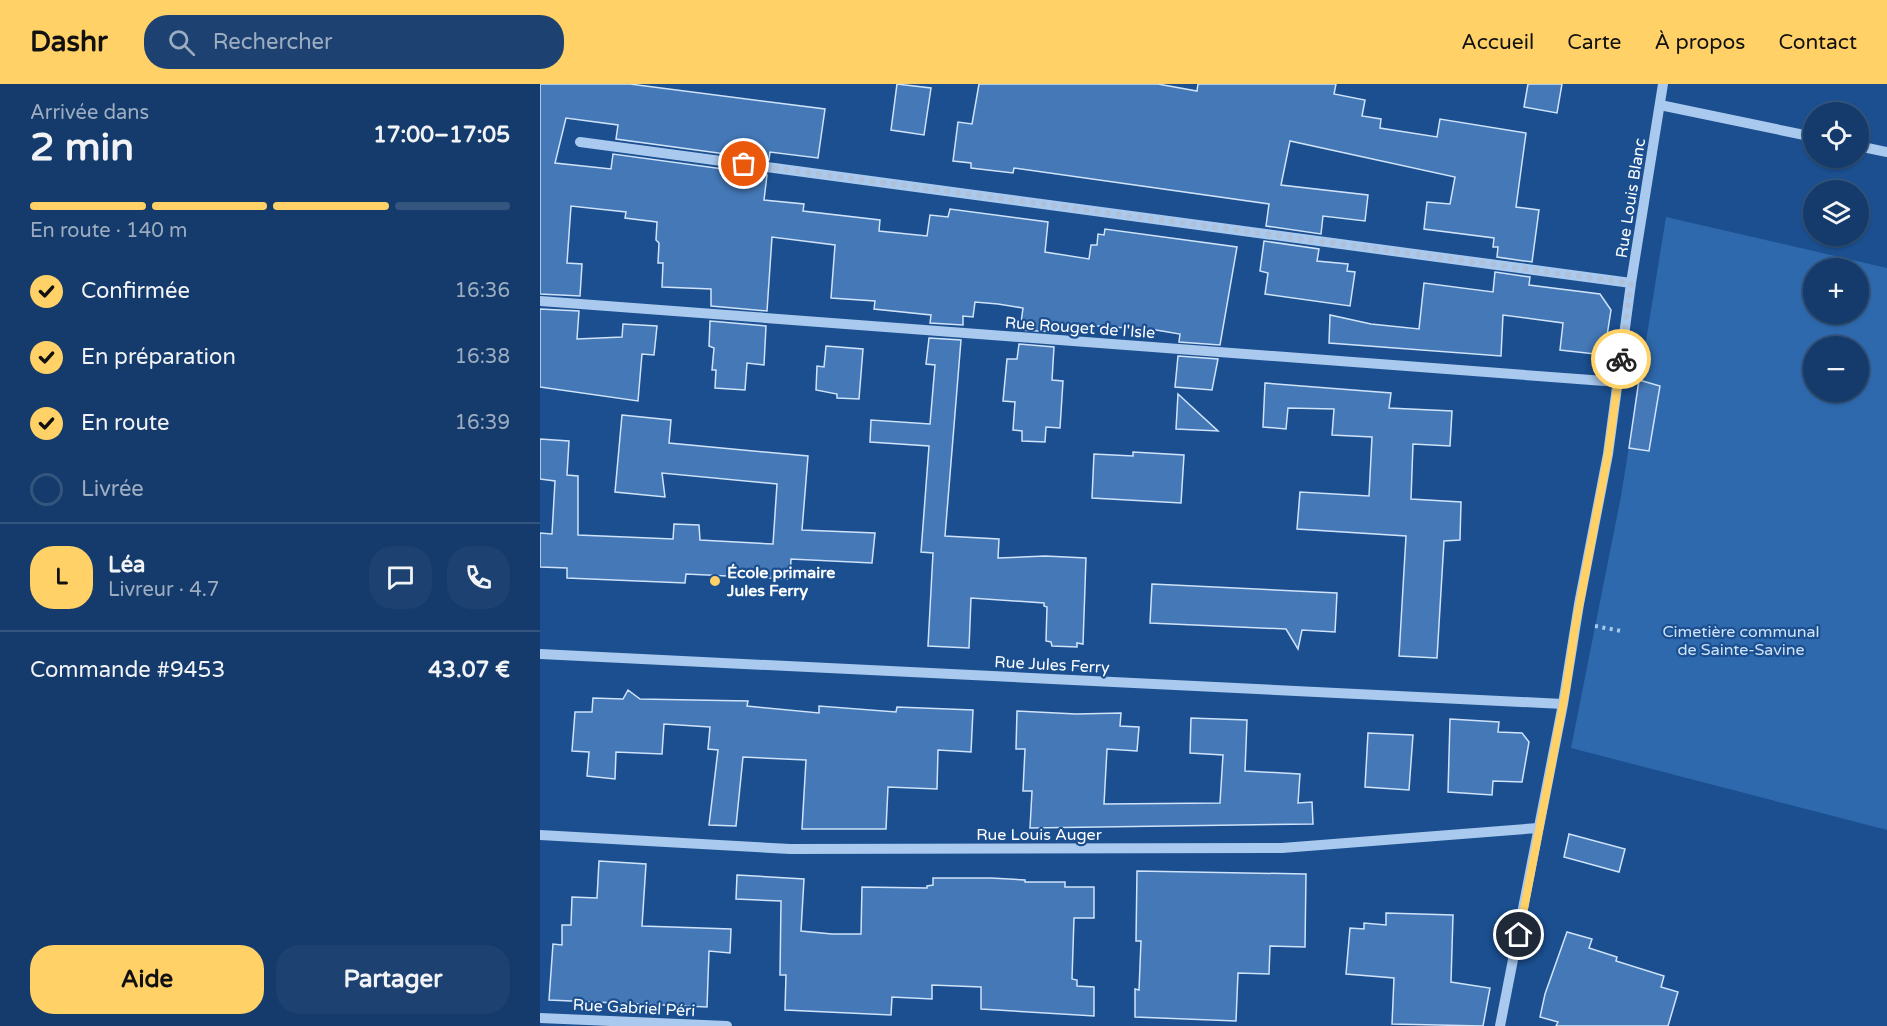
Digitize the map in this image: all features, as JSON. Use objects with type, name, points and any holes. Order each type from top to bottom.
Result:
[{"type":"street","name":"Rue Louis Blanc","points":[[1500,1026],[1563,704],[1609,448],[1631,283],[1663,84]]},
{"type":"street","points":[[1660,105],[1803,135]]},
{"type":"street","points":[[580,142],[1631,283]]},
{"type":"street","points":[[1869,148],[1887,152]]},
{"type":"street","name":"Rue Rouget de l'Isle","points":[[540,302],[1618,382]]},
{"type":"street","name":"Rue Jules Ferry","points":[[540,654],[1563,704]]},
{"type":"street","name":"Rue Louis Auger","points":[[540,835],[790,849],[1270,848],[1539,828]]},
{"type":"street","name":"Rue Gabriel Péri","points":[[540,1018],[727,1026]]},
{"type":"path","points":[[1591,626],[1621,631]]},
{"type":"green space","name":"Cimetière communal de Sainte-Savine","points":[[1666,217],[1844,258],[1803,258],[1803,324],[1869,324],[1869,264],[1887,268],[1887,830],[1571,748],[1621,496]]},
{"type":"building","points":[[540,84],[630,84],[825,109],[818,158],[770,152],[769,160],[616,139],[618,125],[566,118],[555,163],[611,169],[613,154],[767,175],[764,200],[804,204],[803,211],[880,220],[879,231],[927,236],[930,215],[948,217],[950,209],[1048,222],[1045,252],[1089,259],[1091,245],[1097,245],[1098,234],[1104,235],[1105,229],[1237,247],[1220,345],[1179,342],[1180,334],[1156,330],[1056,323],[1056,332],[1020,330],[1023,308],[975,302],[973,317],[963,316],[963,325],[930,323],[931,315],[874,309],[875,301],[831,298],[835,245],[772,237],[767,311],[711,306],[711,289],[662,287],[663,263],[658,263],[657,222],[625,218],[626,212],[571,206],[567,263],[582,264],[580,296],[540,294]]},
{"type":"building","points":[[897,84],[931,88],[924,135],[891,130]]},
{"type":"building","points":[[979,84],[1158,84],[1197,91],[1198,84],[1336,84],[1334,94],[1365,100],[1362,116],[1381,119],[1380,128],[1437,137],[1440,119],[1526,133],[1516,207],[1539,210],[1532,262],[1497,257],[1498,247],[1493,247],[1494,238],[1424,229],[1427,202],[1450,204],[1455,177],[1290,141],[1281,185],[1368,195],[1365,221],[1323,216],[1321,234],[1266,226],[1269,204],[1014,168],[1013,173],[971,168],[971,163],[953,161],[958,122],[972,124]]},
{"type":"building","points":[[1528,84],[1562,84],[1557,113],[1524,107]]},
{"type":"building","points":[[1264,241],[1319,249],[1317,261],[1348,264],[1347,271],[1355,272],[1350,306],[1265,294],[1268,273],[1260,271]]},
{"type":"building","points":[[1495,272],[1530,277],[1529,285],[1600,294],[1611,310],[1604,355],[1560,350],[1563,323],[1503,315],[1501,356],[1329,343],[1330,315],[1371,324],[1419,329],[1424,283],[1493,292]]},
{"type":"building","points":[[540,309],[579,311],[577,339],[622,337],[623,324],[657,326],[654,355],[642,354],[638,401],[540,387]]},
{"type":"building","points":[[710,321],[766,326],[764,365],[747,363],[745,390],[715,388],[716,370],[712,370],[714,348],[709,346]]},
{"type":"building","points":[[929,338],[961,340],[945,536],[999,539],[998,558],[1045,556],[1086,558],[1083,644],[1077,643],[1077,647],[1052,646],[1051,642],[1046,641],[1047,607],[1044,603],[971,598],[969,648],[928,646],[933,553],[921,552],[929,446],[870,442],[871,420],[930,424],[935,365],[926,364]]},
{"type":"building","points":[[1019,344],[1054,347],[1052,380],[1063,381],[1060,428],[1046,427],[1045,442],[1022,441],[1022,431],[1013,430],[1015,402],[1003,401],[1007,359],[1017,359]]},
{"type":"building","points":[[826,346],[863,349],[859,399],[837,398],[837,394],[816,390],[817,366],[824,367]]},
{"type":"building","points":[[1178,356],[1218,359],[1212,390],[1175,387]]},
{"type":"building","points":[[1639,380],[1660,386],[1649,451],[1629,448]]},
{"type":"building","points":[[1265,383],[1391,393],[1389,408],[1452,411],[1450,446],[1413,444],[1411,499],[1461,502],[1460,540],[1444,541],[1437,658],[1399,656],[1406,536],[1297,529],[1300,492],[1369,496],[1372,437],[1332,435],[1334,409],[1288,408],[1286,429],[1263,427]]},
{"type":"building","points":[[1178,394],[1218,431],[1176,429]]},
{"type":"building","points":[[622,415],[671,420],[669,443],[808,456],[802,530],[875,533],[872,563],[791,559],[790,579],[686,574],[685,583],[567,578],[567,568],[540,567],[540,533],[552,534],[555,481],[540,479],[540,439],[569,441],[567,475],[578,476],[578,535],[673,539],[674,524],[699,525],[700,540],[773,544],[777,484],[662,473],[665,497],[615,492]]},
{"type":"building","points":[[1133,452],[1184,455],[1181,503],[1092,498],[1094,454],[1133,456]]},
{"type":"building","points":[[1152,584],[1337,593],[1335,632],[1302,630],[1298,649],[1286,629],[1150,623]]},
{"type":"building","points":[[628,690],[640,699],[748,701],[747,706],[819,713],[819,706],[896,712],[897,707],[973,710],[971,752],[938,750],[937,789],[888,787],[886,829],[802,829],[806,760],[743,757],[736,826],[709,825],[718,750],[708,749],[710,727],[664,724],[662,754],[616,752],[615,779],[587,776],[589,752],[572,751],[575,712],[592,712],[593,698],[623,699]]},
{"type":"building","points":[[1017,711],[1076,714],[1121,713],[1120,726],[1139,727],[1137,751],[1107,749],[1104,804],[1220,803],[1223,755],[1190,753],[1191,718],[1247,720],[1245,771],[1300,774],[1298,803],[1312,802],[1313,824],[1030,828],[1032,791],[1023,791],[1025,749],[1016,749]]},
{"type":"building","points":[[1450,719],[1499,722],[1498,732],[1522,733],[1529,742],[1522,782],[1493,781],[1492,795],[1448,792]]},
{"type":"building","points":[[1368,733],[1413,735],[1409,790],[1365,787]]},
{"type":"building","points":[[1569,834],[1625,849],[1619,872],[1564,857]]},
{"type":"building","points":[[599,861],[646,864],[642,926],[731,929],[730,953],[709,951],[707,1007],[549,1000],[553,944],[562,945],[562,925],[571,925],[572,897],[597,898]]},
{"type":"building","points":[[1137,871],[1306,874],[1305,947],[1270,946],[1269,974],[1238,973],[1236,1021],[1135,1017],[1135,989],[1139,990],[1141,941],[1136,941]]},
{"type":"building","points":[[737,875],[804,879],[801,931],[832,934],[861,934],[862,887],[927,888],[933,885],[933,878],[991,878],[1025,880],[1025,882],[1065,882],[1065,887],[1094,887],[1094,918],[1074,918],[1072,979],[1077,980],[1077,986],[1094,987],[1094,1016],[981,1009],[981,987],[932,985],[932,999],[892,997],[891,1015],[785,1010],[786,975],[780,975],[781,901],[736,899]]},
{"type":"building","points":[[1386,913],[1453,915],[1451,982],[1490,988],[1483,1026],[1392,1024],[1394,978],[1346,974],[1350,928],[1364,929],[1364,923],[1386,925]]},
{"type":"building","points":[[1567,932],[1592,939],[1589,948],[1617,957],[1616,961],[1664,976],[1661,987],[1678,992],[1668,1026],[1556,1026],[1558,1022],[1540,1017],[1545,994]]},
{"type":"way so far","points":[[744,164],[1631,283],[1621,359]]},
{"type":"place","name":"École primaire Jules Ferry","points":[[715,581]]},
{"type":"route","points":[[1519,935],[1608,454],[1621,359]]}]
